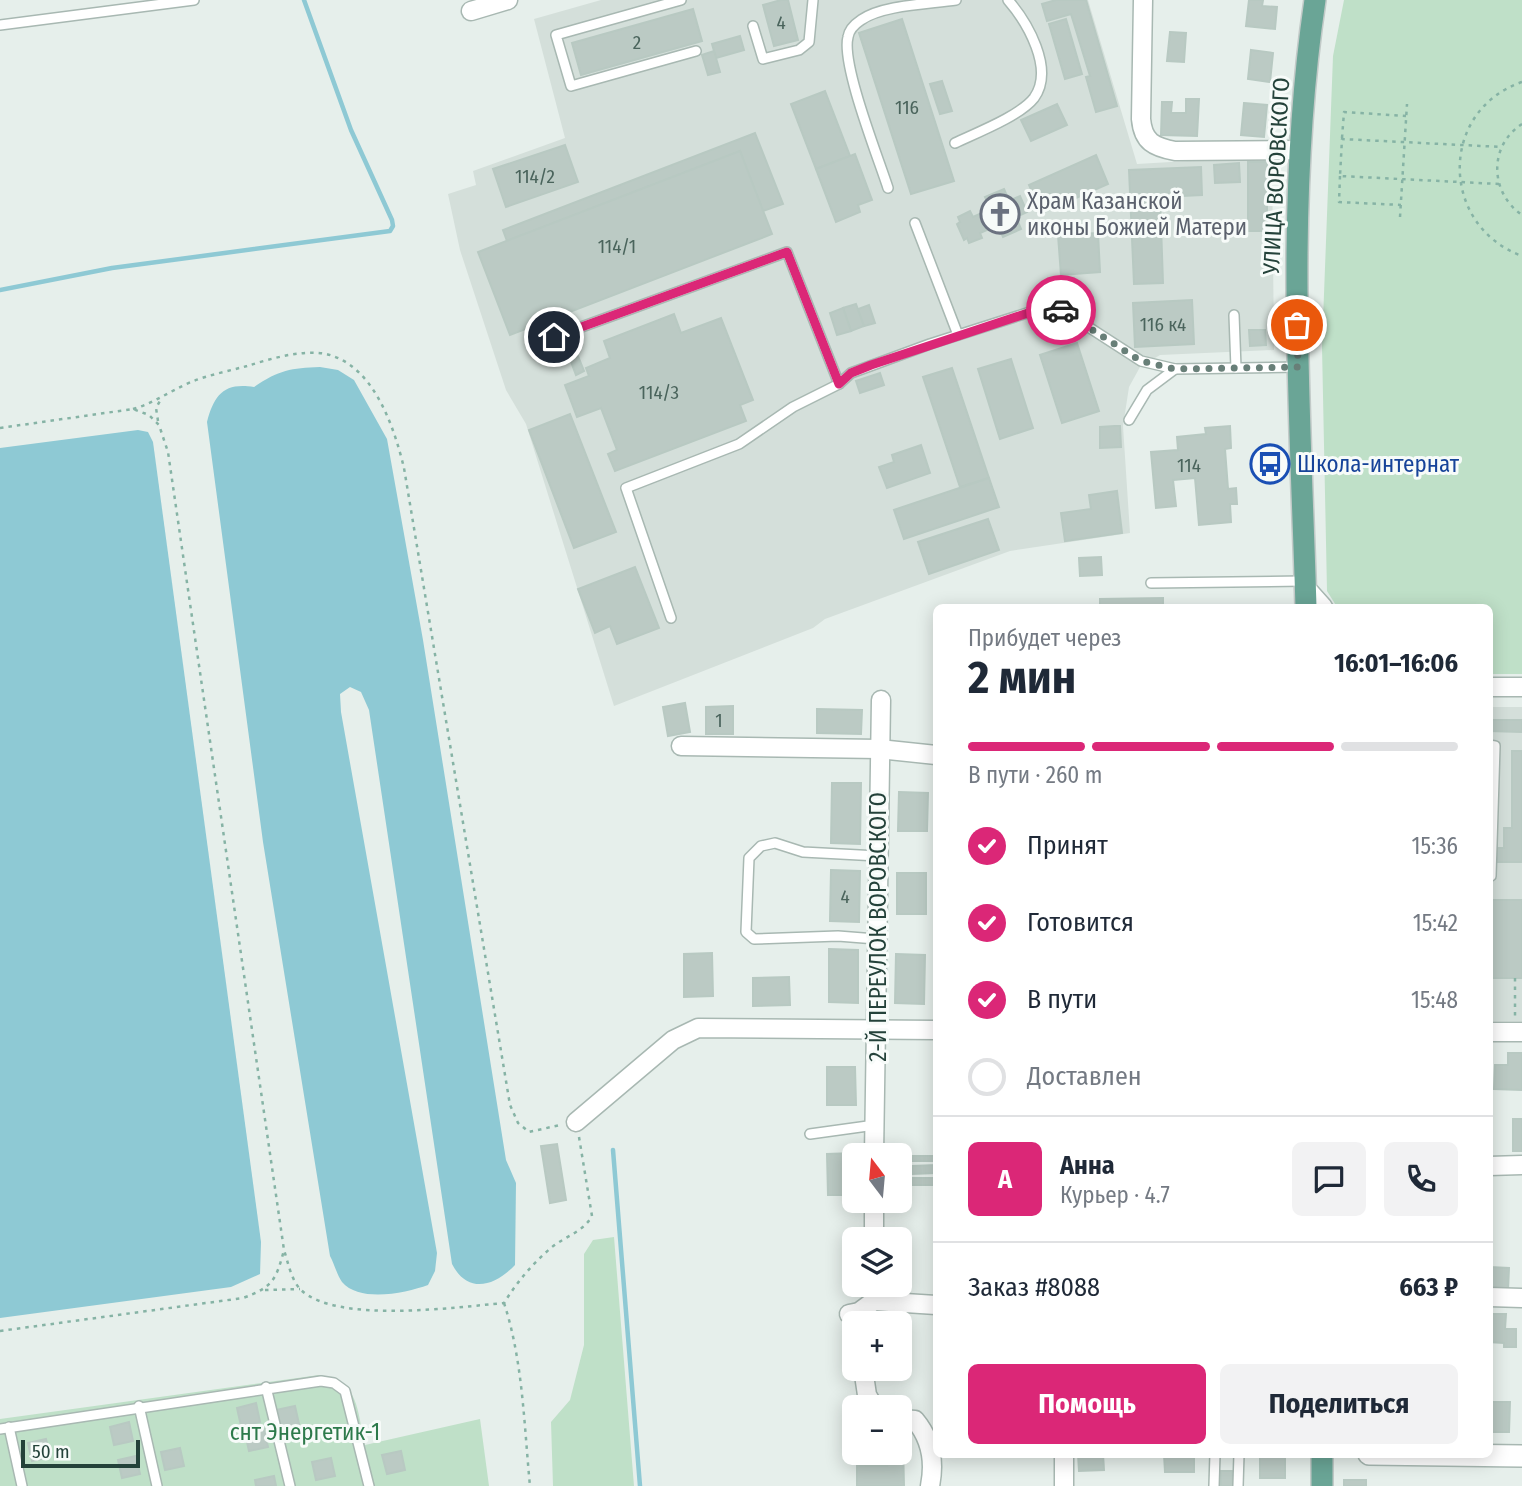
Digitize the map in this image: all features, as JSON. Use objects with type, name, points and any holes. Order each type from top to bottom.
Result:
[{"type":"main road","name":"УЛИЦА ВОРОВСКОГО","points":[[1306,592],[1298,367],[1297,248],[1300,150],[1315,0]]},
{"type":"main road","points":[[1321,1458],[1322,1486]]},
{"type":"street","points":[[471,11],[508,0]]},
{"type":"street","points":[[1143,0],[1141,119],[1142,132],[1147,141],[1157,147],[1175,151],[1300,150]]},
{"type":"street","points":[[1306,592],[1320,604]]},
{"type":"street","points":[[1493,687],[1522,687]]},
{"type":"street","name":"2-Й ПЕРЕУЛОК ВОРОВСКОГО","points":[[874,1143],[881,700]]},
{"type":"street","points":[[681,746],[879,749],[933,755]]},
{"type":"street","points":[[576,1122],[686,1031],[716,1027],[933,1030]]},
{"type":"street","points":[[1493,1031],[1519,1032]]},
{"type":"street","points":[[1493,1166],[1522,1165]]},
{"type":"street","points":[[860,1311],[871,1297]]},
{"type":"street","points":[[895,1297],[933,1304]]},
{"type":"street","points":[[1493,1297],[1522,1298]]},
{"type":"street","points":[[912,1420],[927,1434],[931,1464],[930,1486]]},
{"type":"street","points":[[1493,1456],[1522,1457]]},
{"type":"street","points":[[1064,1458],[1064,1486]]},
{"type":"lane","points":[[0,25],[194,0]]},
{"type":"lane","points":[[681,0],[556,35],[567,73],[571,86],[696,51]]},
{"type":"lane","points":[[753,26],[762,59],[799,50],[809,42],[813,0]]},
{"type":"lane","points":[[888,188],[848,62],[848,37],[852,28],[862,19],[878,13],[956,0]]},
{"type":"lane","points":[[955,144],[1020,109],[1033,98],[1041,83],[1040,60],[1032,37],[1023,17],[1008,0]]},
{"type":"lane","points":[[915,223],[958,335]]},
{"type":"lane","points":[[554,337],[787,252],[839,384]]},
{"type":"lane","points":[[671,618],[626,488],[739,444],[793,407],[839,384],[851,373],[1049,306],[1059,309],[1141,361],[1175,369],[1298,367]]},
{"type":"lane","points":[[1234,315],[1236,368]]},
{"type":"lane","points":[[1129,421],[1147,390],[1175,369]]},
{"type":"lane","points":[[1151,583],[1306,592]]},
{"type":"lane","points":[[1493,746],[1493,811]]},
{"type":"lane","points":[[876,939],[838,936],[754,939],[746,932],[745,921],[749,858],[761,846],[775,843],[803,852],[878,856]]},
{"type":"lane","points":[[810,1134],[875,1125]]},
{"type":"lane","points":[[22,1486],[4,1428],[266,1387],[321,1381],[334,1383],[345,1391],[369,1486]]},
{"type":"lane","points":[[266,1387],[290,1486]]},
{"type":"lane","points":[[139,1406],[157,1486]]},
{"type":"lane","points":[[1214,1486],[1215,1458]]},
{"type":"lane","points":[[1238,1486],[1239,1458]]},
{"type":"path","points":[[1522,82],[1505,90],[1483,108],[1467,132],[1462,145],[1460,182],[1468,209],[1484,232],[1507,250],[1522,256]]},
{"type":"path","points":[[1400,217],[1406,104]]},
{"type":"path","points":[[1401,205],[1339,202],[1342,139],[1344,113],[1406,116]]},
{"type":"path","points":[[1522,124],[1511,133],[1502,147],[1497,166],[1499,184],[1506,201],[1522,215]]},
{"type":"path","points":[[1342,139],[1502,147]]},
{"type":"path","points":[[1340,176],[1499,184]]},
{"type":"path","points":[[0,428],[133,409],[194,381],[261,362],[304,354],[325,354],[342,360],[357,370],[387,416],[398,441],[416,531],[503,1074],[514,1116],[529,1132],[576,1122],[592,1216],[579,1231],[554,1245],[539,1259],[517,1282],[504,1303]]},
{"type":"path","points":[[161,398],[156,408],[168,452],[284,1250],[292,1274],[300,1289],[320,1301],[354,1309],[428,1310],[504,1303]]},
{"type":"path","points":[[133,409],[149,415],[159,425]]},
{"type":"path","points":[[1515,978],[1519,1032]]},
{"type":"path","points":[[265,1290],[278,1273],[284,1250]]},
{"type":"path","points":[[0,1331],[206,1305],[243,1298],[265,1290],[300,1289]]},
{"type":"path","points":[[504,1303],[511,1323],[521,1391],[530,1486]]},
{"type":"shaded area","points":[[601,0],[1088,0],[1137,164],[1272,156],[1274,350],[1160,355],[1140,367],[1129,387],[1123,426],[1130,533],[1010,551],[825,619],[813,628],[614,706],[526,424],[506,390],[460,250],[448,194],[476,185],[473,171],[565,138],[534,19]]},
{"type":"shaded area","points":[[1493,707],[1522,707],[1522,1021],[1493,1021]]},
{"type":"green space","points":[[1344,0],[1522,0],[1522,674],[1493,674],[1493,604],[1335,604],[1327,591],[1322,347],[1333,56]]},
{"type":"green space","points":[[614,1237],[634,1486],[553,1486],[551,1422],[570,1400],[584,1345],[584,1254],[593,1240]]},
{"type":"green space","name":"снт Энергетик-1","points":[[319,1375],[332,1378],[349,1391],[358,1409],[365,1445],[480,1419],[489,1486],[0,1486],[0,1419]]},
{"type":"water","points":[[320,367],[338,370],[354,380],[387,439],[423,640],[506,1160],[516,1183],[515,1265],[499,1278],[482,1284],[466,1280],[452,1264],[369,710],[361,692],[350,687],[340,694],[341,712],[437,1253],[435,1271],[428,1285],[384,1294],[371,1294],[350,1288],[340,1279],[330,1256],[263,842],[207,422],[213,404],[222,392],[228,389],[254,387],[286,371]]},
{"type":"water","points":[[138,430],[148,432],[153,442],[261,1242],[260,1274],[231,1287],[0,1318],[0,448]]},
{"type":"building","points":[[788,0],[798,40],[774,46],[763,5]]},
{"type":"building","points":[[1056,0],[1086,0],[1117,106],[1096,112],[1086,77],[1090,76],[1071,14],[1047,21],[1042,4]]},
{"type":"building","points":[[1249,0],[1263,0],[1262,6],[1277,7],[1275,29],[1246,26]]},
{"type":"building","points":[[693,9],[702,41],[581,75],[572,43]]},
{"type":"building","points":[[902,19],[954,181],[911,194],[859,33]]},
{"type":"building","points":[[1066,19],[1082,74],[1065,79],[1049,24]]},
{"type":"building","points":[[1170,32],[1186,33],[1184,62],[1167,61]]},
{"type":"building","points":[[740,36],[744,50],[716,58],[712,44]]},
{"type":"building","points":[[1251,50],[1273,53],[1270,82],[1248,79]]},
{"type":"building","points":[[714,51],[720,72],[708,75],[702,55]]},
{"type":"building","points":[[942,81],[952,111],[940,114],[930,84]]},
{"type":"building","points":[[825,91],[850,156],[816,169],[791,104]]},
{"type":"building","points":[[1186,99],[1199,99],[1197,136],[1161,135],[1162,102],[1172,102],[1171,113],[1186,113]]},
{"type":"building","points":[[1244,103],[1267,105],[1264,137],[1241,135]]},
{"type":"building","points":[[1057,104],[1067,125],[1031,141],[1021,120]]},
{"type":"building","points":[[755,133],[783,204],[763,211],[740,151],[507,241],[503,230]]},
{"type":"building","points":[[565,145],[578,182],[506,207],[493,169]]},
{"type":"building","points":[[740,151],[772,234],[510,335],[478,252]]},
{"type":"building","points":[[855,154],[872,200],[858,205],[860,212],[836,222],[816,169]]},
{"type":"building","points":[[1096,155],[1108,184],[1042,213],[1029,185]]},
{"type":"building","points":[[1248,162],[1267,162],[1267,231],[1248,231]]},
{"type":"building","points":[[1239,163],[1240,182],[1215,183],[1214,165]]},
{"type":"building","points":[[1201,167],[1202,195],[1160,197],[1163,283],[1134,284],[1129,170]]},
{"type":"building","name":"Храм Казанской иконы Божией Матери","points":[[1004,189],[1009,201],[1020,196],[1027,212],[1016,217],[1021,229],[1003,237],[998,225],[980,233],[982,238],[969,243],[967,238],[964,240],[957,224],[960,222],[958,217],[970,211],[973,217],[991,209],[985,197]]},
{"type":"building","points":[[1098,233],[1100,272],[1061,275],[1058,235]]},
{"type":"building","points":[[1192,300],[1194,344],[1135,347],[1133,303]]},
{"type":"building","points":[[856,304],[864,326],[851,331],[843,308]]},
{"type":"building","points":[[869,305],[875,323],[864,326],[858,309]]},
{"type":"building","points":[[843,308],[851,331],[837,335],[830,313]]},
{"type":"building","points":[[674,314],[681,333],[721,318],[753,400],[740,405],[746,421],[615,471],[608,454],[617,450],[601,408],[577,417],[565,385],[589,376],[586,368],[610,358],[604,341]]},
{"type":"building","points":[[1249,330],[1265,330],[1266,345],[1250,346]]},
{"type":"building","points":[[541,339],[544,346],[530,351],[527,344]]},
{"type":"building","points":[[1077,343],[1099,411],[1062,423],[1040,355]]},
{"type":"building","points":[[578,356],[584,371],[576,375],[570,359]]},
{"type":"building","points":[[1011,359],[1033,428],[1000,439],[978,369]]},
{"type":"building","points":[[952,368],[989,478],[960,487],[923,377]]},
{"type":"building","points":[[880,373],[884,385],[860,393],[856,381]]},
{"type":"building","points":[[570,414],[616,532],[574,548],[529,430]]},
{"type":"building","points":[[1120,426],[1121,447],[1100,448],[1100,427]]},
{"type":"building","points":[[1230,426],[1231,448],[1225,449],[1228,489],[1236,488],[1237,504],[1230,504],[1231,522],[1199,525],[1195,478],[1173,480],[1176,506],[1156,508],[1151,452],[1178,450],[1177,437],[1206,434],[1205,428]]},
{"type":"building","points":[[921,445],[930,473],[887,488],[879,467],[894,462],[892,455]]},
{"type":"building","points":[[989,478],[999,507],[904,539],[894,510]]},
{"type":"building","points":[[1117,491],[1122,533],[1065,541],[1061,513],[1091,509],[1089,495]]},
{"type":"building","points":[[988,519],[999,550],[929,574],[918,542]]},
{"type":"building","points":[[1101,557],[1102,575],[1080,576],[1079,558]]},
{"type":"building","points":[[635,567],[659,628],[617,644],[610,626],[595,633],[578,589]]},
{"type":"building","points":[[1163,598],[1163,604],[1100,604],[1100,599]]},
{"type":"building","points":[[685,703],[690,732],[668,736],[663,707]]},
{"type":"building","points":[[733,706],[733,734],[706,734],[706,707]]},
{"type":"building","points":[[817,709],[862,710],[861,734],[817,733]]},
{"type":"building","points":[[1493,720],[1522,720],[1522,732],[1493,731]]},
{"type":"building","points":[[1512,751],[1522,751],[1522,862],[1497,862],[1497,848],[1504,848],[1504,828],[1512,828]]},
{"type":"building","points":[[832,783],[861,783],[860,844],[831,843]]},
{"type":"building","points":[[899,792],[928,793],[927,831],[898,831]]},
{"type":"building","points":[[831,870],[860,871],[859,922],[830,921]]},
{"type":"building","points":[[897,873],[926,873],[926,914],[897,914]]},
{"type":"building","points":[[1493,900],[1522,900],[1522,978],[1493,978]]},
{"type":"building","points":[[829,949],[858,950],[858,1003],[829,1002]]},
{"type":"building","points":[[712,953],[713,996],[684,997],[684,954]]},
{"type":"building","points":[[896,954],[925,955],[924,1004],[895,1003]]},
{"type":"building","points":[[789,977],[790,1005],[753,1006],[753,978]]},
{"type":"building","points":[[1508,1053],[1522,1053],[1522,1090],[1494,1089],[1495,1065],[1508,1065]]},
{"type":"building","points":[[827,1067],[855,1067],[856,1105],[827,1105]]},
{"type":"building","points":[[1513,1119],[1522,1119],[1522,1151],[1513,1151]]},
{"type":"building","points":[[557,1144],[566,1200],[550,1203],[541,1146]]},
{"type":"building","points":[[842,1153],[842,1195],[828,1195],[827,1154]]},
{"type":"building","points":[[912,1156],[933,1156],[933,1161],[912,1161]]},
{"type":"building","points":[[933,1165],[933,1173],[912,1174],[912,1166]]},
{"type":"building","points":[[912,1178],[933,1178],[933,1185],[912,1185]]},
{"type":"building","points":[[1493,1267],[1509,1268],[1508,1290],[1493,1289]]},
{"type":"building","points":[[1493,1314],[1506,1314],[1505,1329],[1516,1329],[1516,1347],[1504,1347],[1504,1343],[1493,1342]]},
{"type":"building","points":[[1493,1402],[1510,1402],[1509,1432],[1493,1432]]},
{"type":"building","points":[[256,1403],[260,1422],[241,1426],[237,1408]]},
{"type":"building","points":[[295,1406],[299,1424],[280,1428],[276,1410]]},
{"type":"building","points":[[129,1422],[133,1441],[114,1445],[110,1427]]},
{"type":"building","points":[[264,1429],[268,1447],[249,1451],[245,1433]]},
{"type":"building","points":[[46,1439],[50,1457],[32,1461],[28,1443]]},
{"type":"building","points":[[180,1448],[184,1466],[165,1470],[161,1452]]},
{"type":"building","points":[[401,1451],[405,1470],[387,1474],[382,1455]]},
{"type":"building","points":[[136,1456],[140,1474],[122,1478],[118,1460]]},
{"type":"building","points":[[331,1458],[335,1476],[316,1480],[312,1462]]},
{"type":"building","points":[[1078,1458],[1103,1458],[1104,1470],[1079,1471]]},
{"type":"building","points":[[1164,1458],[1194,1458],[1194,1472],[1165,1472]]},
{"type":"building","points":[[1260,1458],[1285,1458],[1285,1478],[1260,1478]]},
{"type":"building","points":[[903,1465],[904,1486],[857,1486],[857,1466]]},
{"type":"building","points":[[1221,1471],[1232,1471],[1233,1486],[1221,1486]]},
{"type":"building","points":[[274,1476],[276,1486],[256,1486],[255,1480]]},
{"type":"building","points":[[1344,1480],[1366,1480],[1366,1486],[1344,1486]]},
{"type":"waterway","points":[[0,290],[112,268],[390,231],[392,220],[351,130],[304,0]]},
{"type":"waterway","points":[[613,1150],[640,1486]]},
{"type":"way so far","points":[[1061,310],[1141,361],[1175,369],[1298,367],[1297,325]]},
{"type":"place","name":"Храм Казанской иконы Божией Матери","points":[[1000,214]]},
{"type":"place","name":"Школа-интернат","points":[[1270,464]]},
{"type":"route","points":[[554,337],[787,252],[839,384],[851,373],[944,339],[1049,306],[1061,310]]}]
